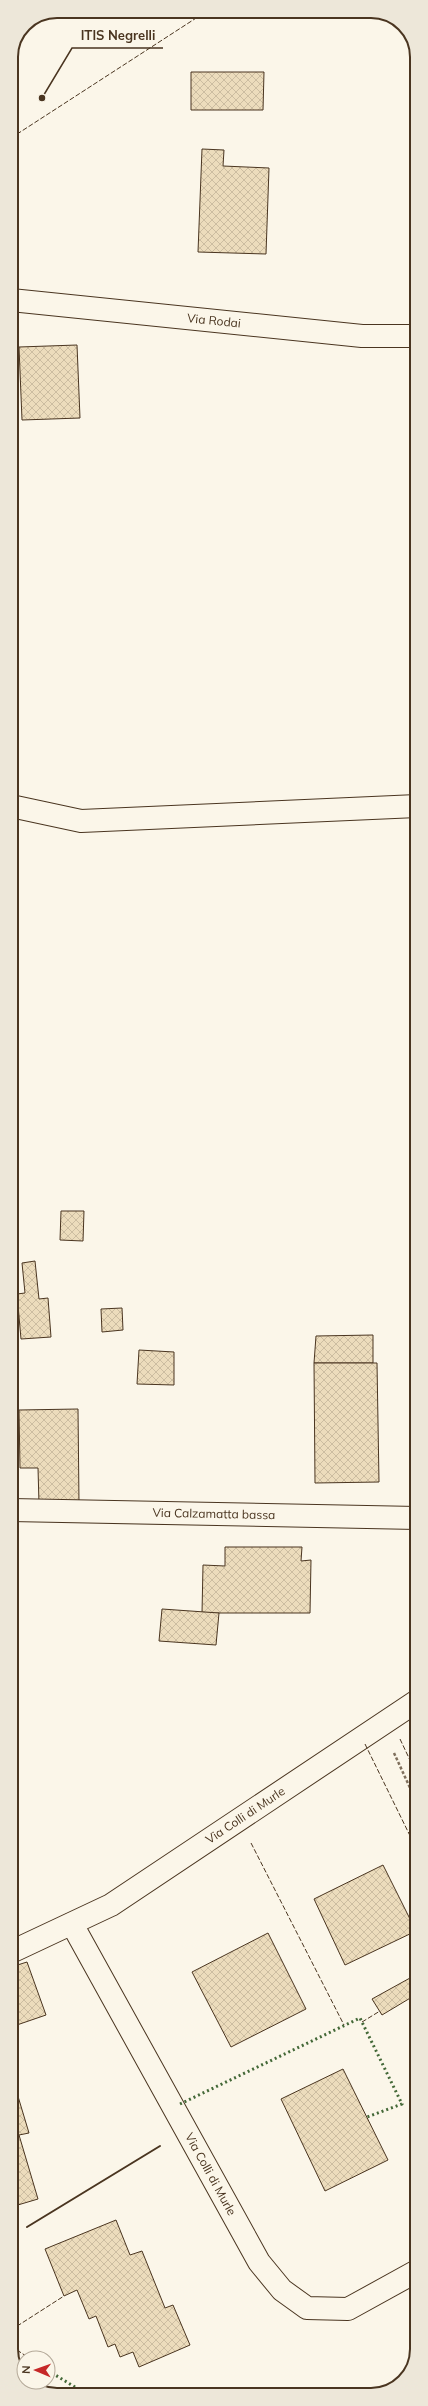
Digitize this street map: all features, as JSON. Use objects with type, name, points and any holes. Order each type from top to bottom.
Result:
[{"type":"street","name":"Via Rodai","points":[[18,301],[362,336],[410,336]]},
{"type":"street","points":[[18,808],[81,821],[410,806]]},
{"type":"street","name":"Via Calzamatta bassa","points":[[18,1510],[410,1518]]},
{"type":"street","name":"Via Colli di Murle","points":[[18,1949],[110,1905],[410,1705]]},
{"type":"street","name":"Via Colli di Murle","points":[[72,1924],[259,2262],[282,2290],[307,2308],[348,2308],[410,2275]]},
{"type":"path","points":[[381,1724],[410,1788]]},
{"type":"building","points":[[191,72],[264,72],[263,110],[191,110]]},
{"type":"building","points":[[202,149],[224,150],[223,166],[269,168],[266,254],[198,252]]},
{"type":"building","points":[[77,345],[80,418],[22,420],[19,347]]},
{"type":"building","points":[[61,1211],[84,1211],[83,1241],[60,1240]]},
{"type":"building","points":[[35,1261],[39,1299],[48,1298],[51,1337],[21,1339],[18,1294],[25,1293],[22,1263]]},
{"type":"building","points":[[122,1308],[123,1330],[102,1332],[101,1309]]},
{"type":"building","points":[[373,1335],[373,1363],[314,1363],[316,1336]]},
{"type":"building","points":[[139,1350],[174,1352],[174,1385],[137,1384]]},
{"type":"building","points":[[314,1363],[377,1363],[379,1482],[315,1483]]},
{"type":"building","points":[[78,1409],[79,1503],[39,1504],[38,1468],[20,1468],[19,1410]]},
{"type":"building","points":[[225,1547],[302,1547],[301,1561],[311,1560],[310,1613],[202,1613],[203,1565],[225,1566]]},
{"type":"building","points":[[162,1609],[219,1613],[216,1645],[159,1641]]},
{"type":"building","points":[[383,1865],[410,1919],[410,1934],[345,1965],[314,1899]]},
{"type":"building","points":[[268,1933],[306,2009],[231,2047],[192,1972]]},
{"type":"building","points":[[27,1962],[46,2015],[18,2025],[18,1965]]},
{"type":"building","points":[[410,1978],[410,1998],[382,2015],[372,1999]]},
{"type":"building","points":[[343,2069],[388,2160],[325,2191],[281,2099]]},
{"type":"building","points":[[18,2096],[29,2133],[19,2135],[38,2199],[18,2205]]},
{"type":"building","points":[[116,2220],[130,2255],[142,2251],[165,2308],[173,2305],[190,2345],[139,2367],[133,2352],[120,2357],[115,2344],[108,2347],[96,2316],[89,2319],[77,2290],[64,2296],[45,2249]]},
{"type":"hedge","points":[[180,2104],[360,2018],[402,2104],[367,2117]]},
{"type":"hedge","points":[[56,2375],[77,2388]]},
{"type":"fence","points":[[18,133],[196,18]]},
{"type":"fence","points":[[400,1739],[410,1760]]},
{"type":"fence","points":[[365,1744],[410,1836]]},
{"type":"fence","points":[[251,1843],[344,2025]]},
{"type":"fence","points":[[362,2022],[380,2011]]},
{"type":"fence","points":[[18,2326],[64,2296]]},
{"type":"wall","points":[[27,2227],[160,2146]]},
{"type":"place","name":"ITIS Negrelli","points":[[42,98]]}]
